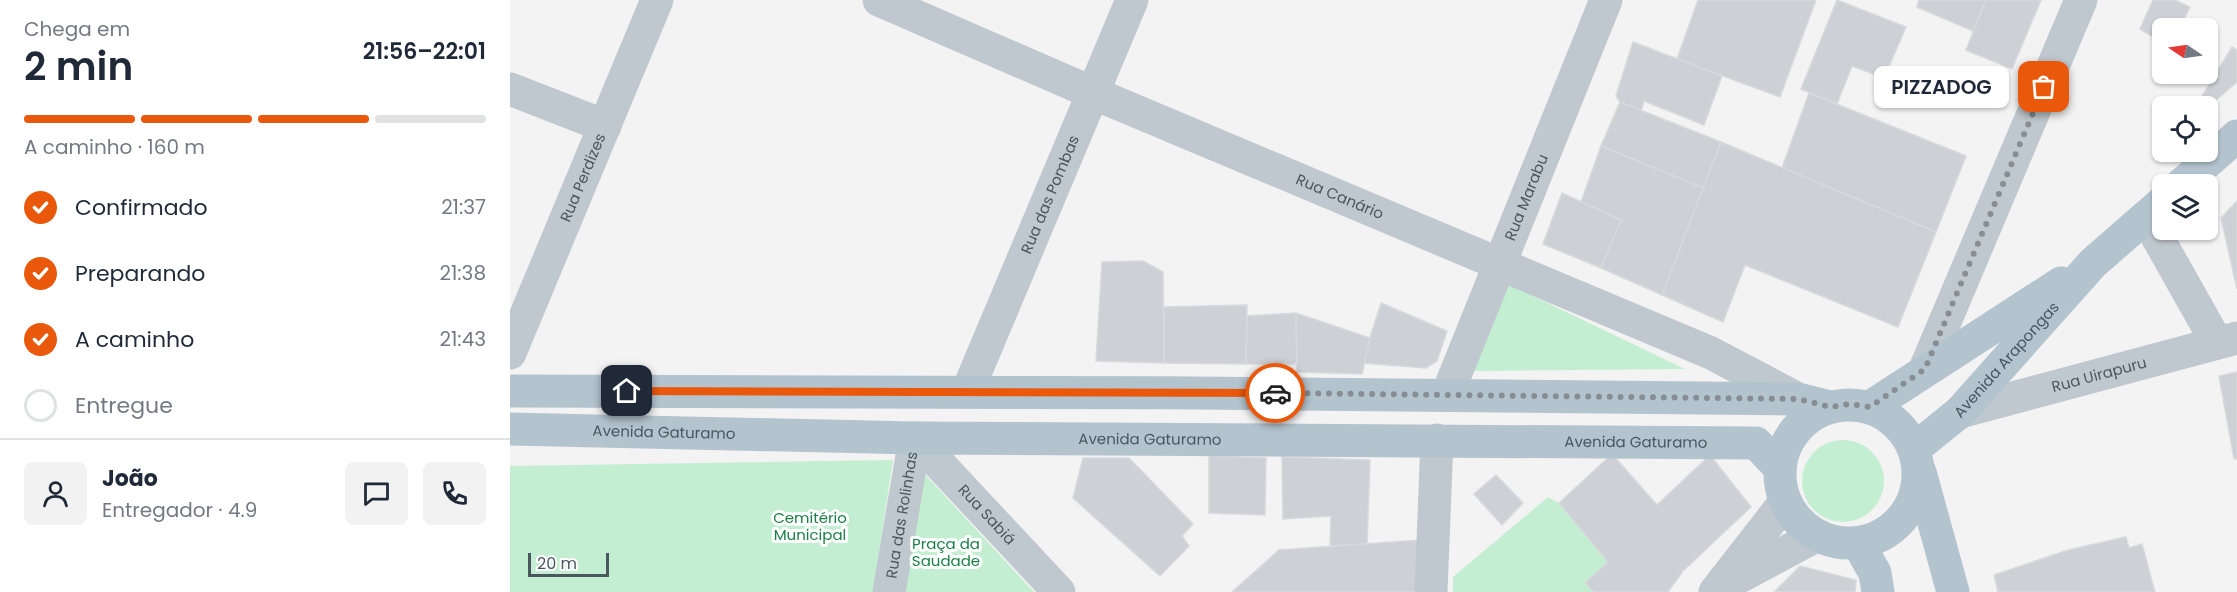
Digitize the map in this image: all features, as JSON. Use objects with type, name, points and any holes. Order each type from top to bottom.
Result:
[{"type":"main road","points":[[2193,174],[2237,136]]},
{"type":"main road","name":"Avenida Arapongas","points":[[1917,460],[2093,263],[2152,211]]},
{"type":"main road","name":"Avenida Arapongas","points":[[1870,407],[1925,369],[2093,263]]},
{"type":"main road","points":[[510,391],[969,390],[1798,399],[1830,407]]},
{"type":"main road","points":[[1917,460],[1917,491],[1908,510],[1895,526],[1878,537],[1858,543],[1835,541],[1816,536],[1796,518],[1785,502],[1780,468],[1785,448],[1796,430],[1811,416],[1830,407],[1850,404],[1870,407],[1889,416],[1904,431],[1917,460],[1953,592]]},
{"type":"main road","name":"Avenida Gaturamo","points":[[510,429],[915,438],[1756,443],[1780,468]]},
{"type":"main road","points":[[1858,543],[1875,573],[1878,592]]},
{"type":"street","name":"Rua Perdizes","points":[[510,353],[657,0]]},
{"type":"street","name":"Rua Canário","points":[[879,0],[1093,93],[1712,352],[1798,399]]},
{"type":"street","name":"Rua das Pombas","points":[[969,390],[1132,0]]},
{"type":"street","name":"Rua Marabu","points":[[1447,395],[1498,262],[1606,0]]},
{"type":"street","points":[[1925,369],[2080,0]]},
{"type":"street","points":[[510,89],[605,126]]},
{"type":"street","points":[[2171,240],[2227,340]]},
{"type":"street","name":"Rua Uirapuru","points":[[1960,412],[2227,340]]},
{"type":"street","name":"Rua das Rolinhas","points":[[889,592],[915,438]]},
{"type":"street","name":"Rua Sabiá","points":[[915,438],[1059,592]]},
{"type":"street","points":[[1431,592],[1437,440]]},
{"type":"street","points":[[1718,590],[1785,502]]},
{"type":"street","points":[[1718,590],[1816,536]]},
{"type":"green space","points":[[1506,283],[1685,369],[1474,371]]},
{"type":"green space","points":[[1843,440],[1859,444],[1872,452],[1880,465],[1884,481],[1880,497],[1872,510],[1859,518],[1843,522],[1827,518],[1814,510],[1806,497],[1802,481],[1806,465],[1814,452],[1827,444]]},
{"type":"green space","name":"Cemitério Municipal","points":[[893,460],[873,592],[510,592],[510,466]]},
{"type":"green space","name":"Praça da Saudade","points":[[921,470],[1034,592],[901,592]]},
{"type":"green space","points":[[1548,497],[1559,503],[1608,562],[1585,583],[1594,592],[1453,592],[1453,577]]},
{"type":"building","points":[[1698,0],[1816,0],[1780,97],[1677,59]]},
{"type":"building","points":[[1837,0],[1906,27],[1884,78],[1852,66],[1837,104],[1801,89]]},
{"type":"building","points":[[1919,0],[1986,0],[1973,31],[1917,7]]},
{"type":"building","points":[[1986,0],[2041,0],[2012,69],[1966,50]]},
{"type":"building","points":[[2153,0],[2175,0],[2190,7],[2185,18],[2152,18],[2152,36],[2140,29]]},
{"type":"building","points":[[1633,42],[1722,76],[1704,125],[1644,101],[1641,111],[1620,102],[1616,96]]},
{"type":"building","points":[[2232,47],[2237,50],[2237,82],[2218,98],[2218,96],[2202,96],[2209,84],[2218,84],[2218,70]]},
{"type":"building","points":[[1809,93],[1966,156],[1936,232],[1782,168]]},
{"type":"building","points":[[1620,102],[1721,142],[1703,188],[1601,146]]},
{"type":"building","points":[[1721,142],[1936,232],[1898,327],[1745,265],[1723,322],[1662,295]]},
{"type":"building","points":[[1601,146],[1703,188],[1662,295],[1601,268],[1621,220],[1581,202]]},
{"type":"building","points":[[1562,193],[1621,220],[1601,268],[1543,244]]},
{"type":"building","points":[[2237,201],[2237,289],[2221,218]]},
{"type":"building","points":[[1143,261],[1163,272],[1164,363],[1096,361],[1102,262]]},
{"type":"building","points":[[1381,303],[1447,331],[1437,361],[1426,368],[1362,363]]},
{"type":"building","points":[[1247,305],[1246,364],[1164,363],[1164,307]]},
{"type":"building","points":[[1296,313],[1297,364],[1246,364],[1247,316]]},
{"type":"building","points":[[1296,313],[1370,338],[1362,374],[1297,372]]},
{"type":"building","points":[[2237,372],[2237,459],[2234,459],[2219,376]]},
{"type":"building","points":[[1612,454],[1657,505],[1710,455],[1751,507],[1683,571],[1668,592],[1594,592],[1585,583],[1608,562],[1559,503]]},
{"type":"building","points":[[1209,456],[1266,458],[1265,515],[1209,513]]},
{"type":"building","points":[[1282,457],[1370,460],[1367,544],[1330,546],[1331,516],[1283,519]]},
{"type":"building","points":[[1083,458],[1129,458],[1193,524],[1182,536],[1189,546],[1160,576],[1073,498]]},
{"type":"building","points":[[1496,475],[1523,503],[1502,525],[1474,494]]},
{"type":"building","points":[[2126,537],[2129,548],[2142,544],[2155,592],[1998,592],[1994,575],[2068,550]]},
{"type":"building","points":[[1420,540],[1418,592],[1232,592],[1279,550]]},
{"type":"building","points":[[1800,566],[1856,580],[1855,592],[1774,592]]},
{"type":"way so far","points":[[1275,393],[1798,399],[1830,407],[1850,404],[1870,407],[1925,369],[2044,87]]},
{"type":"place","name":"PIZZADOG","points":[[2044,87]]},
{"type":"route","points":[[627,391],[969,390],[1275,393]]}]
